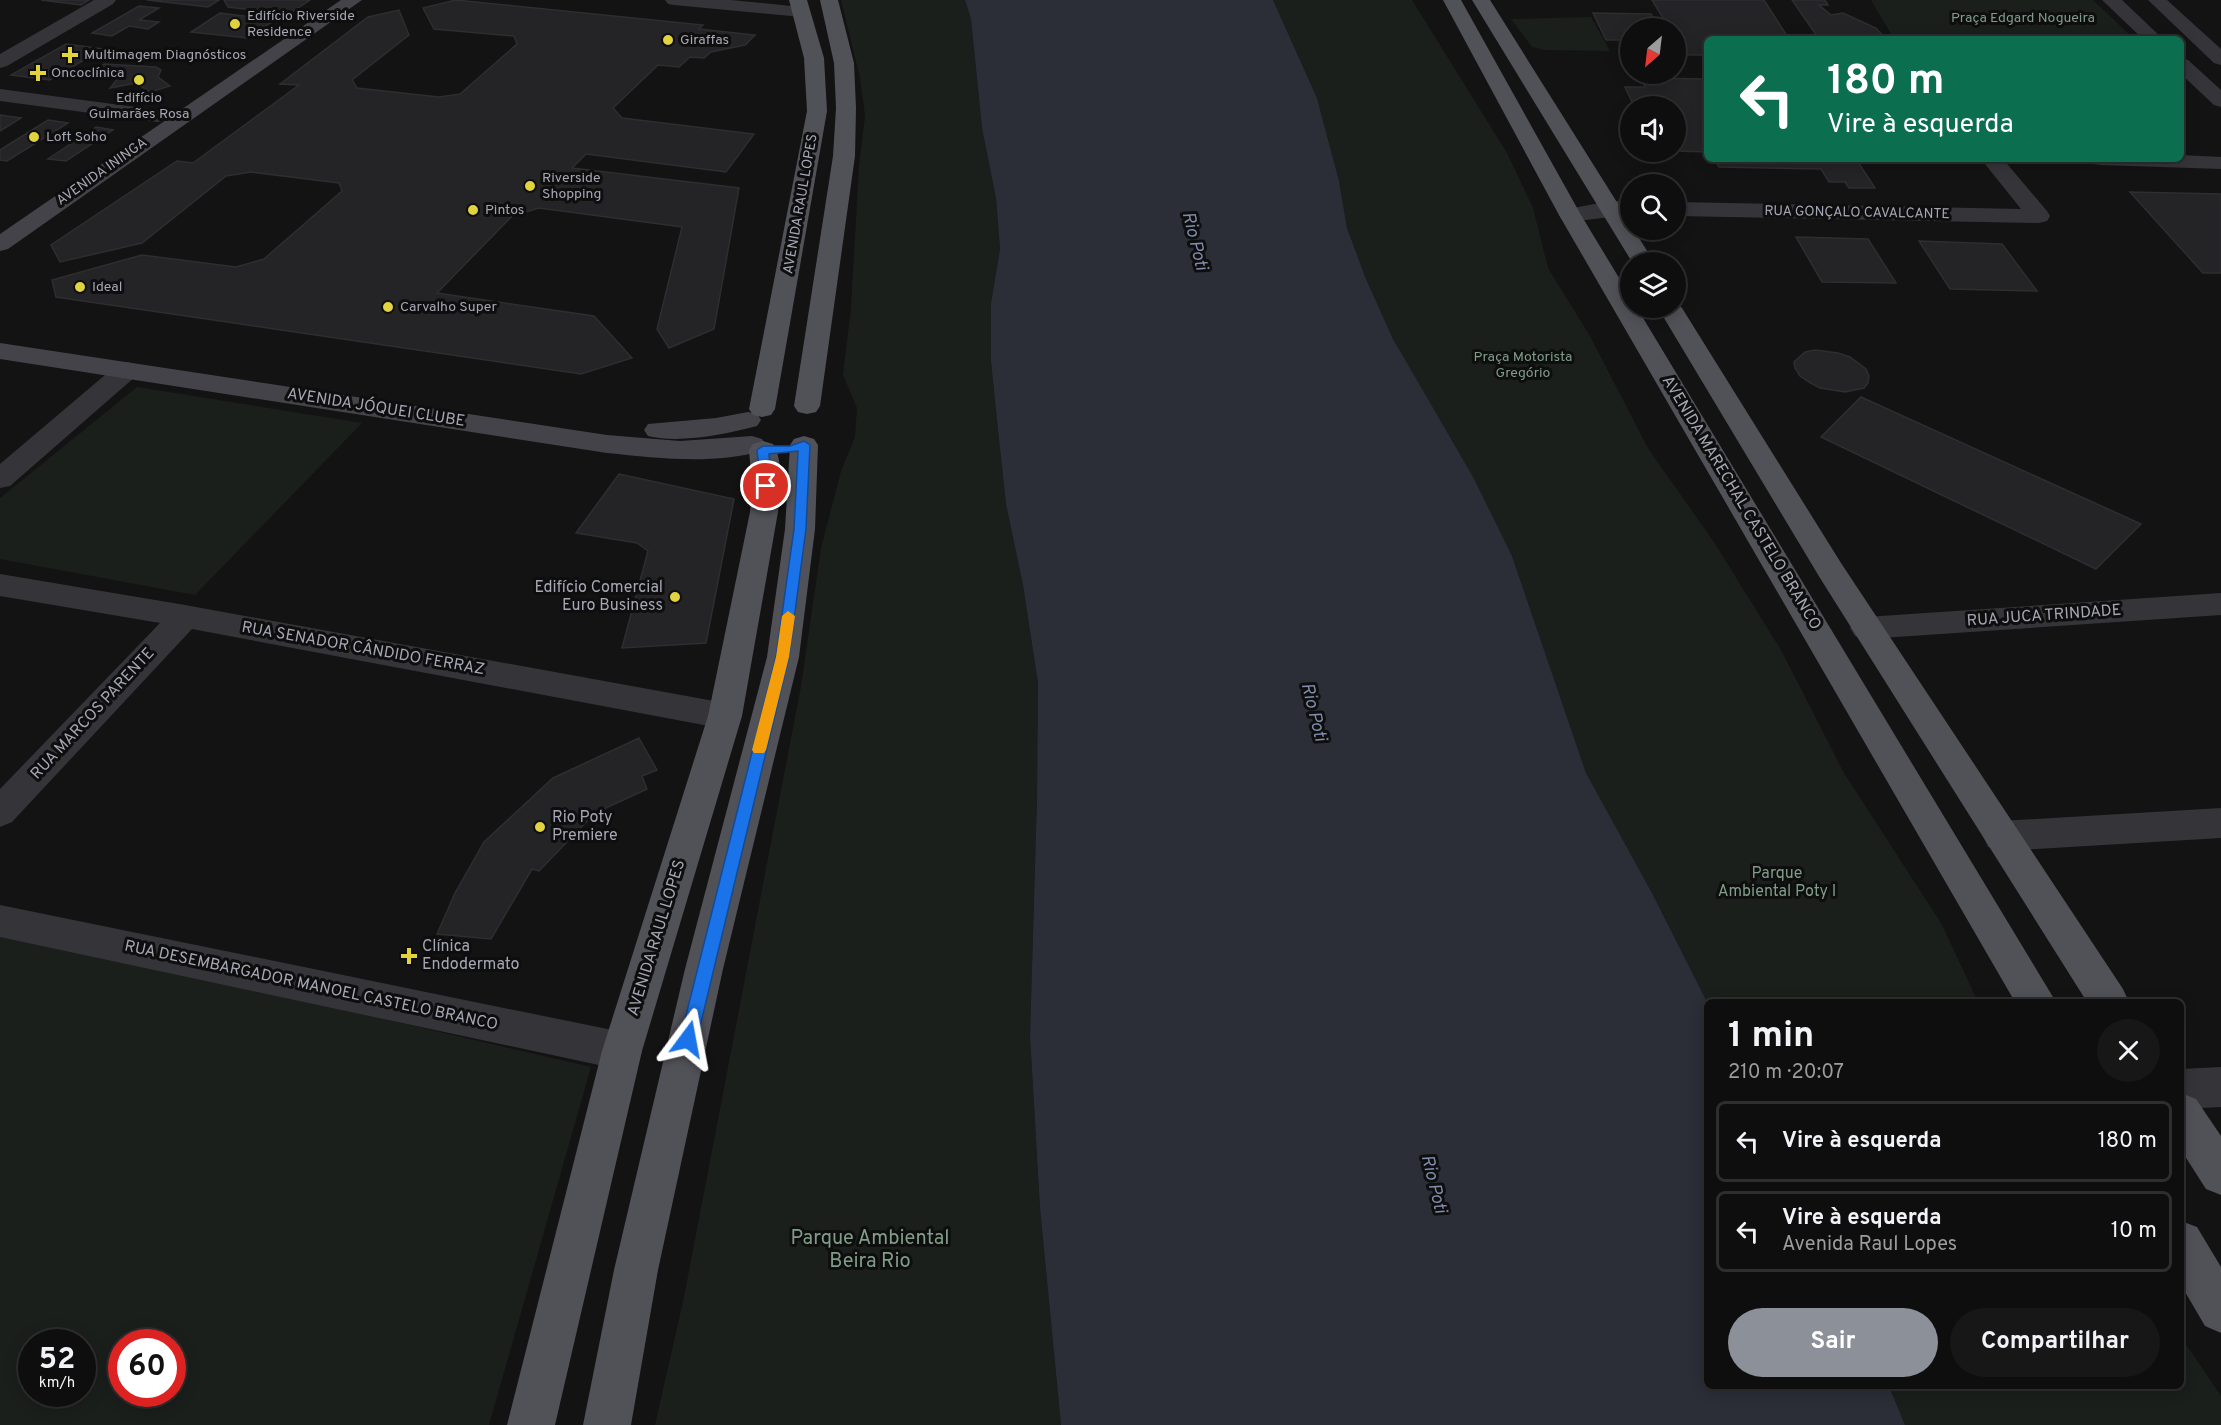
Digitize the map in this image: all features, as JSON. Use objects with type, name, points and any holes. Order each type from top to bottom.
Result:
[{"type":"main road","name":"AVENIDA ININGA","points":[[0,225],[331,0]]},
{"type":"main road","name":"AVENIDA ININGA","points":[[0,244],[353,0]]},
{"type":"main road","name":"AVENIDA RAUL LOPES","points":[[807,406],[844,156],[846,108],[844,63],[829,0]]},
{"type":"main road","name":"AVENIDA MARECHAL CASTELO BRANCO","points":[[1452,0],[1570,215],[2034,999]]},
{"type":"main road","points":[[1481,0],[1620,207]]},
{"type":"main road","name":"AVENIDA RAUL LOPES","points":[[531,1425],[622,1051],[725,716],[764,512],[766,486],[756,431],[817,111],[814,58],[800,6]]},
{"type":"main road","points":[[1676,318],[1866,628],[2107,999]]},
{"type":"main road","name":"AVENIDA JÓQUEI CLUBE","points":[[0,332],[621,428],[674,431],[716,427],[756,431]]},
{"type":"main road","name":"AVENIDA JÓQUEI CLUBE","points":[[0,351],[607,444],[678,452],[716,451],[756,431]]},
{"type":"main road","points":[[792,403],[807,406],[818,414],[821,424],[817,435],[804,445],[791,450],[756,431],[777,404],[792,403]]},
{"type":"main road","points":[[607,1425],[636,1270],[702,981],[783,657],[800,529],[804,445]]},
{"type":"main road","points":[[1755,527],[1805,527]]},
{"type":"main road","points":[[2184,1118],[2221,1174]]},
{"type":"main road","points":[[2184,1249],[2221,1310]]},
{"type":"street","points":[[0,62],[107,0]]},
{"type":"street","points":[[674,0],[800,6]]},
{"type":"street","points":[[2111,0],[2151,36]]},
{"type":"street","points":[[2157,0],[2220,57]]},
{"type":"street","points":[[2184,67],[2221,100]]},
{"type":"street","points":[[0,95],[158,116]]},
{"type":"street","name":"RUA GONÇALO CAVALCANTE","points":[[1686,209],[2039,216],[1994,162]]},
{"type":"street","points":[[2184,162],[2221,163]]},
{"type":"street","points":[[1570,215],[1620,208]]},
{"type":"street","points":[[0,479],[127,370]]},
{"type":"street","name":"RUA SENADOR CÂNDIDO FERRAZ","points":[[0,585],[185,616],[725,716]]},
{"type":"street","name":"RUA JUCA TRINDADE","points":[[1866,628],[2221,604]]},
{"type":"street","name":"RUA MARCOS PARENTE","points":[[0,812],[185,616]]},
{"type":"street","points":[[2001,836],[2221,823]]},
{"type":"street","name":"RUA DESEMBARGADOR MANOEL CASTELO BRANCO","points":[[0,921],[622,1051]]},
{"type":"street","points":[[2184,1089],[2221,1087]]},
{"type":"green space","name":"Parque Ambiental Beira Rio","points":[[841,0],[965,0],[971,19],[982,128],[996,198],[1000,249],[991,303],[991,361],[1006,504],[1023,585],[1038,683],[1030,1036],[1040,1208],[1061,1425],[655,1425],[684,1297],[801,686],[821,548],[841,471],[855,437],[857,408],[843,375],[851,308],[859,167],[865,116],[860,78]]},
{"type":"green space","name":"Parque Ambiental Poty I","points":[[1273,0],[1412,0],[1507,153],[1533,208],[1548,268],[1590,336],[1649,450],[1714,542],[1781,650],[1844,773],[1941,923],[1977,999],[1705,999],[1652,893],[1586,773],[1512,556],[1393,339],[1366,279],[1347,228],[1339,181],[1317,98]]},
{"type":"green space","name":"Praça Edgard Nogueira","points":[[1871,0],[2093,0],[2131,36],[2012,36],[1891,34]]},
{"type":"green space","points":[[1591,17],[1610,51],[1545,50],[1532,47],[1511,19]]},
{"type":"green space","points":[[137,387],[362,423],[195,595],[0,559],[0,498]]},
{"type":"green space","points":[[0,930],[591,1067],[489,1425],[0,1425]]},
{"type":"green space","points":[[2184,1341],[2221,1396],[2221,1425],[1905,1425],[1890,1389],[2184,1389]]},
{"type":"water","name":"Rio Poti","points":[[965,0],[1273,0],[1317,98],[1339,181],[1347,228],[1366,279],[1393,339],[1473,477],[1512,556],[1586,773],[1652,893],[1705,999],[1704,1389],[1890,1389],[1905,1425],[1061,1425],[1040,1208],[1030,1036],[1038,683],[1023,585],[1006,504],[991,361],[991,303],[1000,249],[996,198],[982,128],[971,19]]},
{"type":"building","points":[[41,0],[89,0],[81,5]]},
{"type":"building","points":[[147,0],[219,0],[208,7]]},
{"type":"building","points":[[224,0],[310,0],[289,14],[228,7]]},
{"type":"building","name":"Riverside Shopping","points":[[456,0],[703,25],[699,29],[755,35],[745,45],[711,52],[704,58],[690,57],[679,67],[658,65],[613,108],[622,118],[754,134],[726,172],[586,154],[572,168],[739,188],[714,329],[669,348],[657,329],[682,227],[539,208],[512,216],[437,293],[594,316],[632,358],[581,374],[56,297],[52,280],[142,255],[236,267],[264,259],[342,191],[339,183],[251,172],[226,176],[142,243],[60,262],[51,245],[177,161],[193,163],[299,85],[280,84],[368,17],[399,10],[409,35],[352,80],[357,88],[439,97],[460,94],[517,44],[514,36],[434,29],[423,8]]},
{"type":"building","points":[[1652,0],[1764,0],[1787,36],[1704,36],[1704,55],[1686,55],[1686,18],[1663,18]]},
{"type":"building","points":[[1792,0],[1825,0],[1828,5],[1819,5],[1831,15],[1843,13],[1876,28],[1883,36],[1817,36]]},
{"type":"building","points":[[139,6],[159,8],[139,20],[159,22],[148,29],[129,26],[112,36],[92,33]]},
{"type":"building","name":"Edifício Riverside Residence","points":[[220,13],[275,20],[247,38],[191,32]]},
{"type":"building","points":[[1593,13],[1651,14],[1653,18],[1620,18],[1620,40],[1606,40]]},
{"type":"building","points":[[66,44],[103,49],[50,80],[11,75]]},
{"type":"building","name":"Edifício Guimarães Rosa","points":[[104,64],[156,67],[161,70],[158,77],[170,86],[150,92],[136,83],[110,88],[119,77],[88,75]]},
{"type":"building","points":[[1686,79],[1704,79],[1704,152],[1686,151],[1686,96],[1629,96],[1625,87],[1645,87],[1644,84],[1686,84]]},
{"type":"building","points":[[0,115],[21,118],[0,131]]},
{"type":"building","name":"Loft Soho","points":[[48,120],[68,123],[7,161],[0,160],[0,150]]},
{"type":"building","points":[[96,127],[113,130],[66,161],[48,159]]},
{"type":"building","points":[[1716,162],[1858,162],[1875,188],[1849,188],[1845,182],[1829,182],[1821,169],[1719,167]]},
{"type":"building","points":[[2130,192],[2221,194],[2221,273],[2203,273]]},
{"type":"building","points":[[1796,237],[1868,239],[1896,283],[1822,282]]},
{"type":"building","points":[[1919,241],[2002,244],[2037,291],[1950,289]]},
{"type":"building","points":[[1815,350],[1850,357],[1866,369],[1869,376],[1868,383],[1864,388],[1845,392],[1820,388],[1809,382],[1800,376],[1794,362],[1805,352]]},
{"type":"building","points":[[1861,397],[2141,524],[2096,569],[1821,437]]},
{"type":"building","name":"Edifício Comercial Euro Business","points":[[619,474],[734,499],[706,643],[622,648],[648,551],[637,543],[576,533]]},
{"type":"building","name":"Rio Poty Premiere","points":[[639,738],[657,770],[642,776],[647,789],[595,813],[539,871],[532,869],[491,939],[437,934],[455,893],[484,842],[553,778]]},
{"type":"slow traffic","points":[[759,750],[783,657],[788,616]]},
{"type":"place","name":"Edifício Riverside Residence","points":[[235,24]]},
{"type":"place","name":"Giraffas","points":[[668,40]]},
{"type":"place","name":"Multimagem Diagnósticos","points":[[70,55]]},
{"type":"place","name":"Oncoclínica","points":[[38,73]]},
{"type":"place","name":"Edifício Guimarães Rosa","points":[[139,80]]},
{"type":"place","name":"Loft Soho","points":[[34,137]]},
{"type":"place","name":"Riverside Shopping","points":[[530,186]]},
{"type":"place","name":"Pintos","points":[[473,210]]},
{"type":"place","name":"Ideal","points":[[80,287]]},
{"type":"place","name":"Carvalho Super","points":[[388,307]]},
{"type":"place","name":"Edifício Comercial Euro Business","points":[[675,597]]},
{"type":"place","name":"Rio Poty Premiere","points":[[540,827]]},
{"type":"place","name":"Clínica Endodermato","points":[[409,956]]},
{"type":"route","points":[[688,1039],[783,657],[800,529],[804,445],[776,452],[763,450],[766,486]]},
{"type":"park label","name":"Praça Motorista Gregório","points":[[1523,366]]}]
